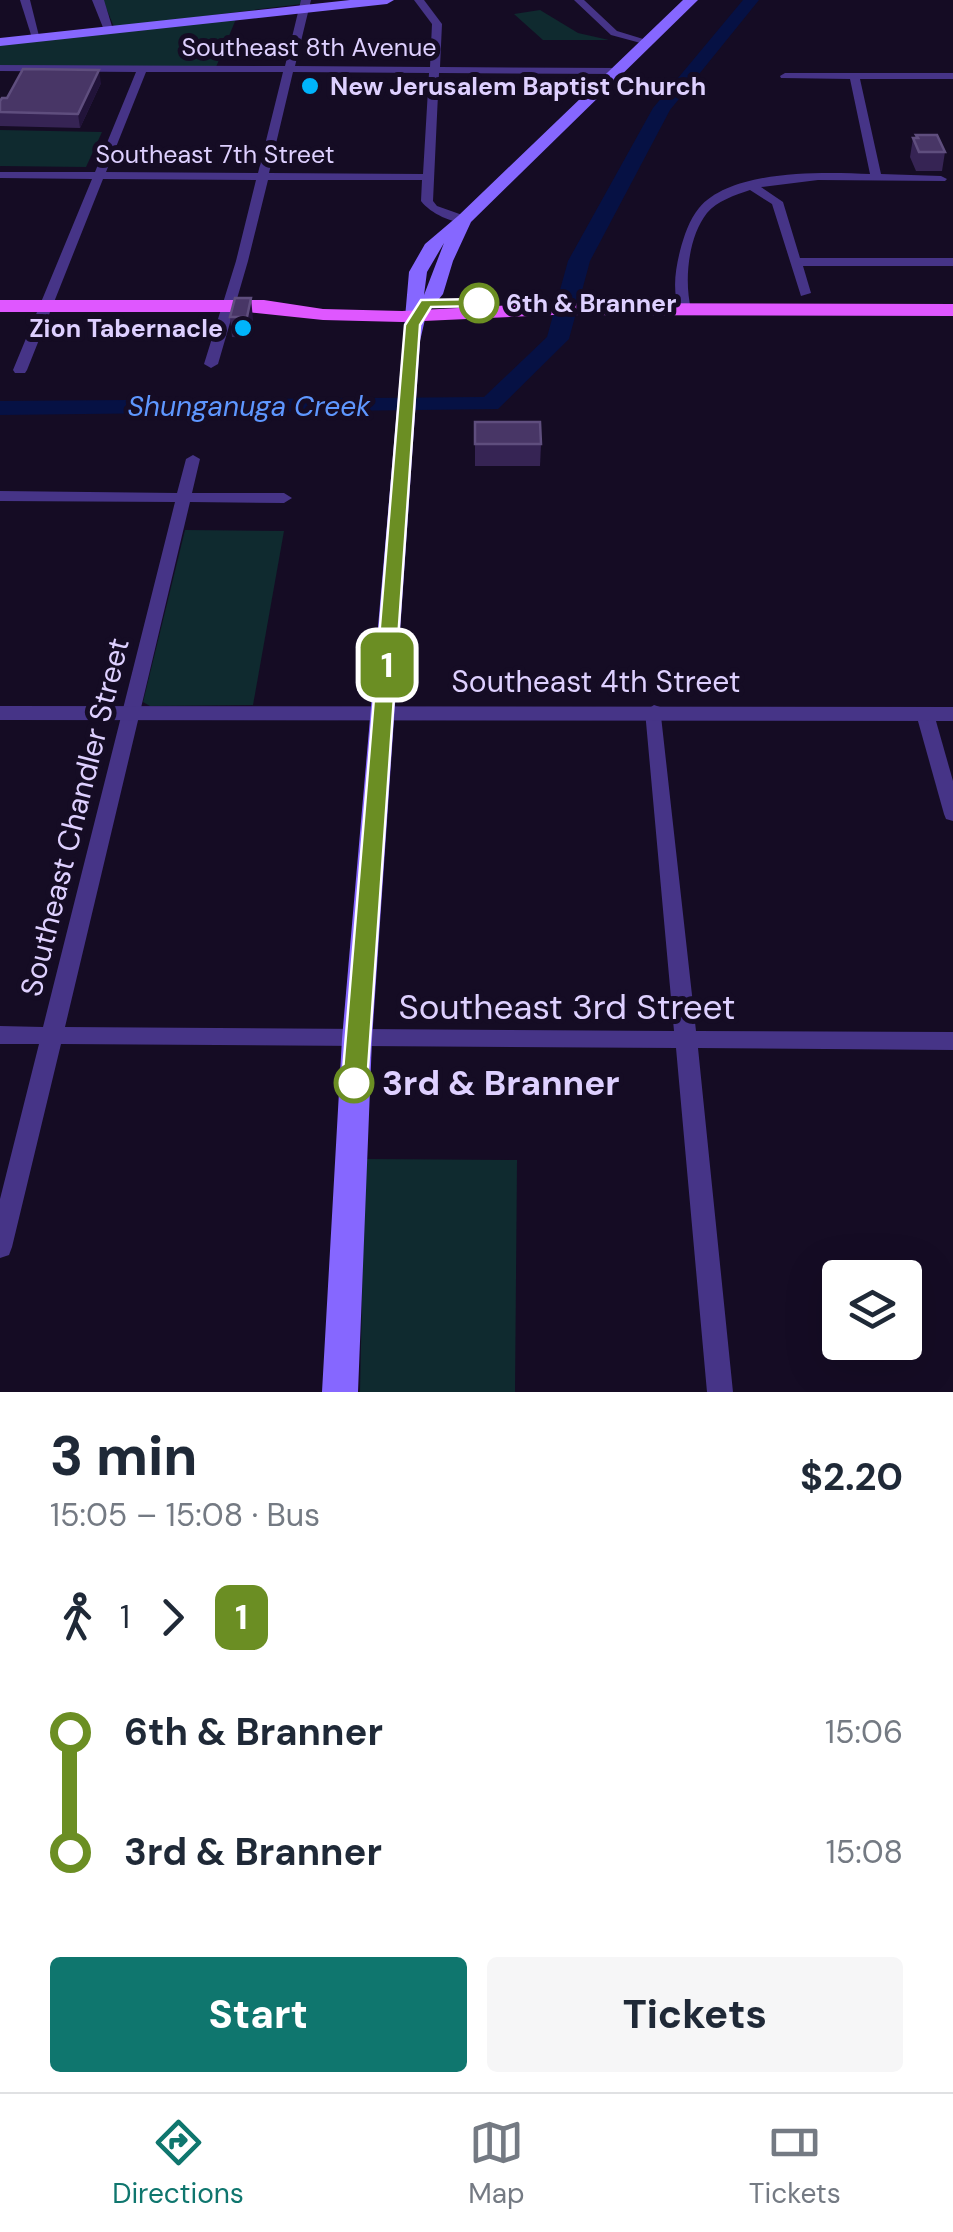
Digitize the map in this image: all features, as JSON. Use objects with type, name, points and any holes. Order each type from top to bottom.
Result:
[{"type":"main road","points":[[0,42],[306,4],[387,0]]},
{"type":"main road","points":[[669,21],[676,0]]},
{"type":"main road","points":[[340,1392],[357,1039],[412,325],[464,220],[691,0]]},
{"type":"main road","points":[[0,306],[251,307],[314,313],[419,307],[953,310]]},
{"type":"street","points":[[25,0],[37,38]]},
{"type":"street","points":[[98,0],[110,30]]},
{"type":"street","points":[[420,0],[436,24],[427,201],[433,208],[464,220]]},
{"type":"street","points":[[578,0],[614,33],[648,42]]},
{"type":"street","points":[[211,364],[306,4]]},
{"type":"street","name":"Southeast 8th Avenue","points":[[0,68],[619,70]]},
{"type":"street","points":[[20,370],[142,69]]},
{"type":"street","points":[[784,76],[953,76]]},
{"type":"street","points":[[854,76],[877,179]]},
{"type":"street","name":"Southeast 7th Street","points":[[0,176],[430,177]]},
{"type":"street","points":[[685,309],[680,276],[690,236],[702,211],[716,200],[752,186],[798,180],[941,179]]},
{"type":"street","points":[[752,186],[776,202],[804,293]]},
{"type":"street","points":[[794,262],[953,262]]},
{"type":"street","name":"Southeast Chandler Street","points":[[0,1248],[193,459]]},
{"type":"street","points":[[0,496],[284,498]]},
{"type":"street","points":[[654,711],[720,1392]]},
{"type":"street","name":"Southeast 4th Street","points":[[0,713],[953,714]]},
{"type":"street","points":[[926,714],[953,814]]},
{"type":"street","name":"Southeast 3rd Street","points":[[0,1035],[953,1041]]},
{"type":"green space","points":[[103,0],[301,0],[302,4],[114,27]]},
{"type":"green space","points":[[540,10],[578,33],[609,40],[543,40],[514,14]]},
{"type":"green space","points":[[236,19],[216,67],[0,66],[0,45]]},
{"type":"green space","points":[[0,130],[102,132],[86,167],[0,166]]},
{"type":"green space","points":[[185,530],[284,531],[253,705],[150,706],[143,702]]},
{"type":"green space","points":[[365,1159],[517,1160],[515,1392],[360,1392]]},
{"type":"building","points":[[23,69],[99,70],[78,114],[0,112],[0,101],[7,98]]},
{"type":"building","points":[[916,135],[937,135],[945,152],[919,152],[913,138],[918,138]]},
{"type":"building","points":[[235,298],[251,298],[247,317],[230,317]]},
{"type":"building","points":[[475,422],[540,422],[541,444],[475,444]]},
{"type":"waterway","name":"Shunganuga Creek","points":[[0,408],[490,404],[558,339],[579,261],[662,108],[751,0]]},
{"type":"bus line","name":"1","points":[[354,1083],[412,325],[426,303],[479,303]]},
{"type":"place","name":"New Jerusalem Baptist Church","points":[[310,86]]},
{"type":"place","name":"6th & Branner","points":[[479,303]]},
{"type":"place","name":"Zion Tabernacle","points":[[243,328]]},
{"type":"place","name":"3rd & Branner","points":[[354,1083]]}]
